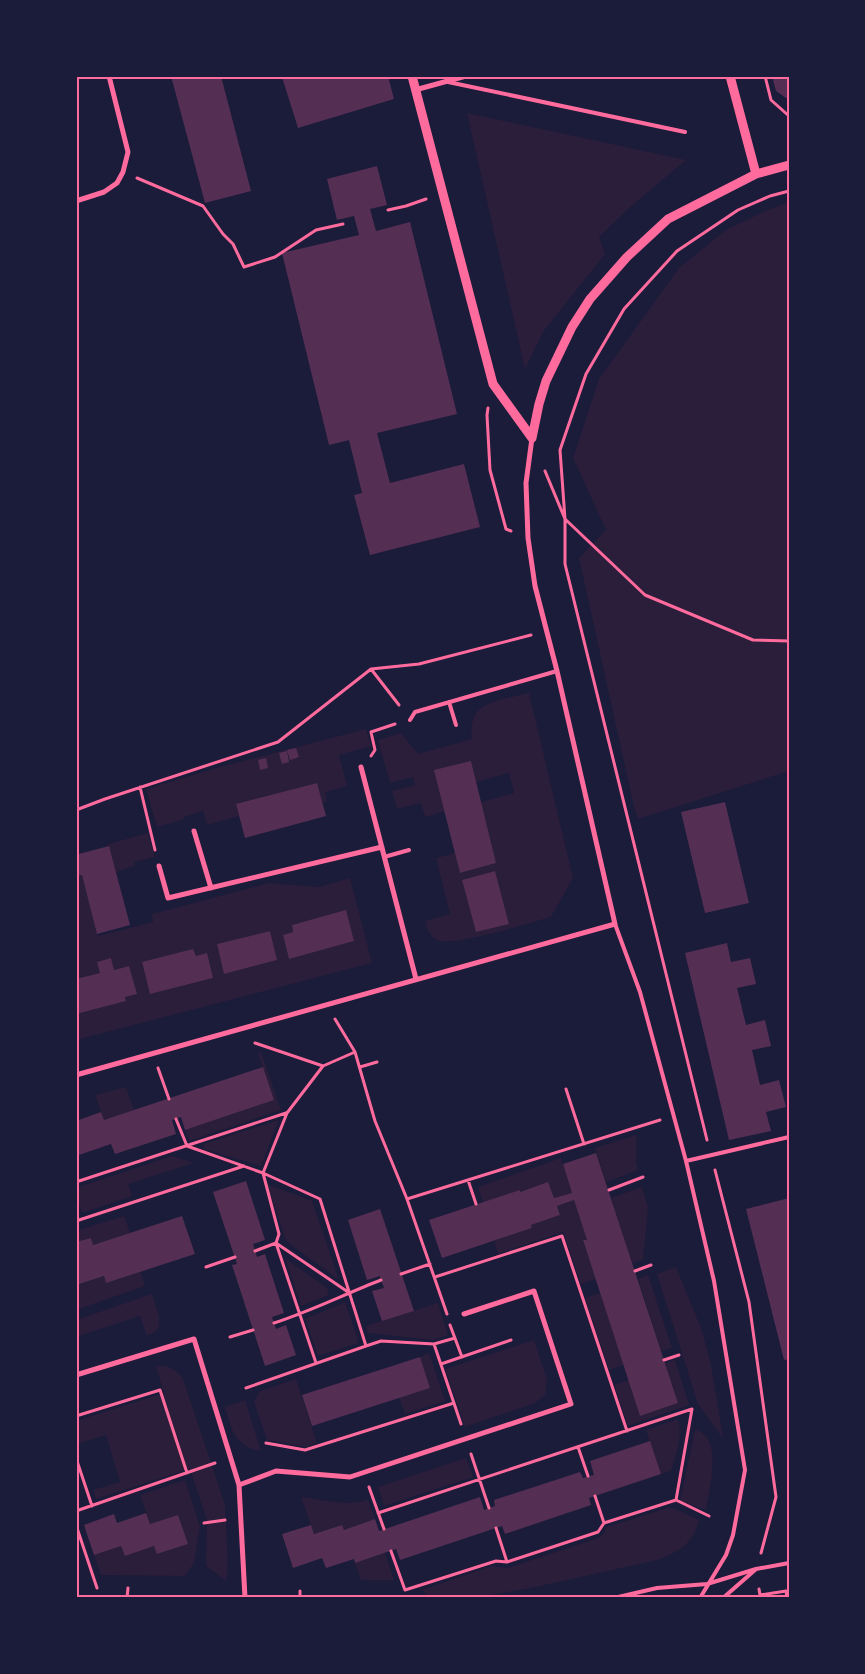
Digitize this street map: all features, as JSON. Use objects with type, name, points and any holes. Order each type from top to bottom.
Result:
[{"type":"street","points":[[76,201],[104,192],[117,183],[123,172],[128,152],[108,76]]},
{"type":"street","points":[[412,76],[441,193],[493,384],[532,438]]},
{"type":"street","points":[[415,90],[466,76]]},
{"type":"street","points":[[730,76],[756,174]]},
{"type":"street","points":[[76,1075],[615,924],[535,586],[528,538],[526,483],[532,438],[546,381],[572,327],[590,299],[627,256],[668,218],[756,174],[789,165]]},
{"type":"street","points":[[361,767],[416,979]]},
{"type":"street","points":[[194,831],[211,888]]},
{"type":"street","points":[[160,866],[168,898],[382,847]]},
{"type":"street","points":[[239,1485],[276,1471],[350,1477],[572,1404],[534,1291],[464,1314]]},
{"type":"street","points":[[76,1375],[194,1339],[239,1485],[245,1598]]},
{"type":"lane","points":[[447,82],[685,132]]},
{"type":"lane","points":[[410,720],[415,712],[556,671]]},
{"type":"lane","points":[[449,702],[456,724]]},
{"type":"lane","points":[[384,857],[409,850]]},
{"type":"lane","points":[[615,924],[640,992],[686,1161],[714,1282],[744,1470],[733,1535],[726,1555],[700,1598]]},
{"type":"lane","points":[[686,1161],[789,1137]]},
{"type":"lane","points":[[614,1598],[657,1588],[707,1584],[756,1569],[789,1564]]},
{"type":"lane","points":[[723,1598],[756,1569]]},
{"type":"path","points":[[764,76],[771,100],[789,116]]},
{"type":"path","points":[[123,172],[202,206],[233,244],[244,267],[275,257],[316,230],[343,224]]},
{"type":"path","points":[[787,1598],[787,1590],[760,1595],[756,1569],[776,1498],[749,1302],[565,564],[560,450],[586,374],[624,309],[677,251],[738,210],[770,196],[789,191]]},
{"type":"path","points":[[388,210],[406,206],[441,193]]},
{"type":"path","points":[[493,384],[487,415],[490,470],[506,529],[528,538]]},
{"type":"path","points":[[532,438],[564,518],[645,595],[753,640],[789,641]]},
{"type":"path","points":[[76,810],[278,742],[371,669],[420,664],[546,631]]},
{"type":"path","points":[[361,767],[376,750],[371,732],[410,720],[371,669]]},
{"type":"path","points":[[140,787],[160,866]]},
{"type":"path","points":[[326,1005],[355,1052],[375,1120],[407,1199],[462,1357]]},
{"type":"path","points":[[225,1033],[323,1066]]},
{"type":"path","points":[[316,1363],[276,1243],[279,1234],[263,1173],[287,1113],[323,1066],[355,1052]]},
{"type":"path","points":[[154,1053],[169,1099]]},
{"type":"path","points":[[360,1067],[377,1062]]},
{"type":"path","points":[[566,1089],[584,1144]]},
{"type":"path","points":[[76,1182],[287,1113]]},
{"type":"path","points":[[407,1199],[674,1116]]},
{"type":"path","points":[[176,1119],[187,1146],[263,1173],[320,1199],[366,1346]]},
{"type":"path","points":[[76,1221],[244,1166]]},
{"type":"path","points":[[609,1190],[643,1177]]},
{"type":"path","points":[[468,1180],[476,1204]]},
{"type":"path","points":[[255,1250],[276,1243]]},
{"type":"path","points":[[276,1243],[349,1292]]},
{"type":"path","points":[[206,1267],[235,1257]]},
{"type":"path","points":[[401,1274],[430,1264]]},
{"type":"path","points":[[635,1271],[651,1265]]},
{"type":"path","points":[[274,1323],[300,1315],[349,1292],[382,1280]]},
{"type":"path","points":[[230,1337],[253,1330]]},
{"type":"path","points":[[246,1388],[381,1341],[434,1344],[455,1338]]},
{"type":"path","points":[[441,1364],[511,1340]]},
{"type":"path","points":[[664,1360],[679,1355]]},
{"type":"path","points":[[76,1416],[160,1390],[187,1473]]},
{"type":"path","points":[[266,1443],[305,1450],[454,1403]]},
{"type":"path","points":[[378,1513],[692,1409],[676,1500]]},
{"type":"path","points":[[578,1447],[588,1476]]},
{"type":"path","points":[[76,1458],[92,1506]]},
{"type":"path","points":[[76,1511],[230,1458]]},
{"type":"path","points":[[364,1472],[384,1529]]},
{"type":"path","points":[[595,1496],[604,1523]]},
{"type":"path","points":[[391,1550],[405,1590],[496,1561],[507,1562],[598,1532],[604,1523],[676,1500],[709,1516]]},
{"type":"path","points":[[76,1525],[97,1588]]},
{"type":"path","points":[[496,1528],[507,1562]]},
{"type":"path","points":[[127,1598],[128,1588]]},
{"type":"path","points":[[300,1591],[300,1598]]},
{"type":"shaded area","points":[[467,113],[686,160],[628,209],[599,237],[605,254],[543,332],[525,369]]},
{"type":"shaded area","points":[[789,202],[789,771],[638,819],[579,558],[606,530],[573,458],[599,379],[679,268],[726,230],[767,210]]},
{"type":"shaded area","points":[[529,693],[573,878],[551,917],[474,938],[445,942],[437,940],[430,934],[425,921],[450,914],[436,858],[455,853],[460,873],[496,863],[481,802],[514,793],[509,773],[476,782],[471,761],[445,811],[425,817],[421,803],[397,809],[392,791],[415,785],[413,777],[390,783],[378,740],[401,733],[418,754],[472,739],[472,726],[475,716],[480,709],[496,701]],"holes":[[[495,871],[509,923],[476,932],[462,880]]]},
{"type":"shaded area","points":[[366,729],[371,746],[339,755],[347,786],[325,792],[327,802],[322,803],[316,783],[236,804],[239,816],[207,825],[203,811],[184,817],[182,820],[157,827],[146,789],[220,767]]},
{"type":"shaded area","points":[[148,833],[155,857],[134,862],[135,866],[116,872],[108,844]]},
{"type":"shaded area","points":[[82,875],[98,936],[153,922],[152,914],[269,883],[319,887],[350,878],[372,963],[76,1040],[76,1014],[136,993],[129,966],[114,970],[111,958],[97,962],[100,973],[77,979],[76,876]],"holes":[[[346,911],[354,941],[289,959],[283,935],[293,932],[292,925]],[[270,931],[277,960],[224,974],[217,944]],[[193,949],[196,956],[213,978],[150,994],[142,963]]]},
{"type":"shaded area","points":[[261,1052],[281,1110],[189,1141],[185,1130],[274,1100],[258,1053]]},
{"type":"shaded area","points":[[126,1087],[134,1110],[104,1120],[95,1095]]},
{"type":"shaded area","points":[[279,1120],[261,1166],[203,1149],[204,1144]]},
{"type":"shaded area","points":[[636,1135],[636,1162],[638,1170],[606,1182],[595,1148]]},
{"type":"shaded area","points":[[172,1156],[194,1163],[128,1184],[132,1196],[82,1213],[76,1195],[76,1188]]},
{"type":"shaded area","points":[[561,1158],[572,1193],[554,1198],[548,1183],[483,1202],[478,1187]]},
{"type":"shaded area","points":[[267,1184],[312,1201],[339,1280],[286,1241]]},
{"type":"shaded area","points":[[642,1187],[648,1207],[643,1260],[632,1263],[611,1198]]},
{"type":"shaded area","points":[[574,1200],[587,1240],[583,1241],[596,1279],[581,1284],[563,1232],[498,1254],[494,1241],[532,1228],[531,1225],[560,1215],[557,1206]]},
{"type":"shaded area","points":[[124,1216],[130,1233],[93,1245],[91,1238],[76,1242],[76,1231]]},
{"type":"shaded area","points":[[285,1258],[327,1288],[329,1295],[301,1306]]},
{"type":"shaded area","points":[[676,1267],[701,1328],[710,1360],[723,1436],[721,1436],[698,1404],[657,1274]]},
{"type":"shaded area","points":[[140,1271],[145,1286],[76,1310],[76,1285],[104,1276],[106,1283]]},
{"type":"shaded area","points":[[648,1275],[672,1348],[661,1351],[638,1279]]},
{"type":"shaded area","points":[[600,1293],[624,1365],[609,1370],[585,1298]]},
{"type":"shaded area","points":[[152,1294],[159,1316],[159,1326],[156,1331],[147,1336],[140,1316],[76,1337],[76,1320]]},
{"type":"shaded area","points":[[345,1302],[359,1343],[318,1356],[305,1319]]},
{"type":"shaded area","points":[[438,1303],[448,1335],[433,1340],[368,1333],[366,1326]]},
{"type":"shaded area","points":[[534,1340],[547,1380],[545,1395],[535,1403],[465,1427],[445,1369]]},
{"type":"shaded area","points":[[429,1353],[445,1401],[405,1414],[399,1397],[430,1388],[420,1357]]},
{"type":"shaded area","points":[[675,1360],[689,1405],[628,1426],[614,1385],[629,1380],[640,1416],[678,1403],[665,1363]]},
{"type":"shaded area","points":[[156,1366],[171,1368],[183,1379],[225,1505],[228,1562],[226,1581],[206,1566],[207,1520],[190,1469],[96,1499],[93,1490],[120,1482],[106,1435],[77,1444],[76,1421],[164,1393]]},
{"type":"shaded area","points":[[296,1379],[317,1443],[305,1447],[267,1440],[254,1402],[260,1391]]},
{"type":"shaded area","points":[[245,1400],[261,1451],[245,1445],[235,1436],[232,1430],[225,1407]]},
{"type":"shaded area","points":[[678,1419],[680,1432],[677,1452],[671,1471],[661,1474],[646,1430]]},
{"type":"shaded area","points":[[695,1430],[704,1434],[712,1452],[713,1465],[706,1510],[680,1501]]},
{"type":"shaded area","points":[[466,1458],[473,1477],[384,1506],[378,1487]]},
{"type":"shaded area","points":[[185,1480],[200,1526],[194,1563],[185,1576],[101,1575],[94,1555],[121,1546],[125,1556],[154,1546],[158,1554],[187,1544],[178,1515],[150,1524],[140,1495]]},
{"type":"shaded area","points":[[301,1497],[343,1502],[368,1500],[375,1519],[344,1530],[342,1525],[314,1534]]},
{"type":"shaded area","points":[[670,1507],[699,1520],[693,1535],[684,1546],[672,1554],[657,1560],[531,1588],[478,1597],[431,1597],[422,1590],[491,1566],[508,1568],[601,1537],[607,1527]]},
{"type":"shaded area","points":[[385,1553],[394,1580],[361,1580],[355,1563]]},
{"type":"shaded area","points":[[405,1595],[410,1598],[265,1598],[265,1596]]},
{"type":"building","points":[[171,76],[221,76],[251,191],[205,203]]},
{"type":"building","points":[[388,76],[394,99],[298,128],[282,77]]},
{"type":"building","points":[[772,76],[789,76],[789,100],[776,91]]},
{"type":"building","points":[[377,166],[387,205],[370,209],[376,231],[410,222],[457,414],[377,433],[390,483],[464,464],[480,527],[370,555],[354,495],[362,493],[349,440],[329,445],[282,253],[359,235],[354,216],[337,220],[327,179]]},
{"type":"building","points":[[296,748],[299,757],[290,760],[287,750]]},
{"type":"building","points":[[287,751],[289,762],[282,764],[279,753]]},
{"type":"building","points":[[266,758],[268,768],[260,770],[258,760]]},
{"type":"building","points":[[471,761],[496,863],[460,873],[434,770]]},
{"type":"building","points":[[317,783],[326,816],[245,838],[236,804]]},
{"type":"building","points":[[725,802],[749,903],[705,913],[681,812]]},
{"type":"building","points":[[109,846],[130,925],[97,934],[82,875],[76,876],[76,850],[78,850],[79,854]]},
{"type":"building","points":[[495,871],[509,924],[476,932],[462,880]]},
{"type":"building","points":[[346,910],[354,941],[289,959],[283,935],[293,932],[292,925]]},
{"type":"building","points":[[270,931],[277,960],[224,974],[217,944]]},
{"type":"building","points":[[727,943],[731,962],[750,958],[756,984],[737,988],[746,1025],[765,1020],[771,1046],[752,1050],[760,1085],[779,1080],[786,1107],[766,1112],[771,1131],[729,1140],[685,953]]},
{"type":"building","points":[[193,949],[196,956],[207,953],[213,978],[150,994],[142,962]]},
{"type":"building","points":[[111,958],[114,970],[129,966],[137,994],[125,997],[126,1001],[76,1014],[76,979],[100,973],[97,962]]},
{"type":"building","points":[[263,1067],[274,1100],[185,1130],[181,1117],[172,1120],[176,1134],[115,1154],[111,1144],[76,1156],[76,1121],[101,1112],[104,1120]]},
{"type":"building","points":[[596,1153],[678,1403],[640,1416],[583,1240],[587,1240],[574,1200],[557,1206],[560,1215],[531,1225],[532,1228],[442,1258],[429,1220],[548,1182],[554,1198],[572,1193],[563,1164]]},
{"type":"building","points":[[246,1181],[265,1240],[253,1244],[257,1257],[265,1254],[284,1313],[272,1317],[276,1329],[286,1325],[296,1355],[265,1366],[232,1265],[237,1264],[213,1192]]},
{"type":"building","points":[[789,1198],[789,1359],[784,1360],[746,1209]]},
{"type":"building","points":[[380,1209],[414,1311],[382,1321],[372,1291],[384,1288],[380,1276],[367,1280],[348,1220]]},
{"type":"building","points":[[182,1216],[195,1254],[106,1283],[104,1276],[76,1285],[76,1242],[91,1238],[93,1245]]},
{"type":"building","points":[[420,1357],[430,1388],[312,1426],[302,1395]]},
{"type":"building","points":[[650,1441],[661,1474],[589,1498],[591,1505],[505,1534],[502,1526],[400,1560],[396,1549],[355,1563],[354,1559],[326,1568],[322,1558],[293,1568],[282,1534],[311,1525],[314,1534],[342,1525],[344,1530],[375,1519],[379,1531],[480,1497],[484,1510],[495,1506],[494,1500],[580,1472],[583,1478],[594,1475],[590,1461]]},
{"type":"building","points":[[146,1513],[150,1524],[178,1515],[188,1544],[157,1554],[154,1546],[125,1556],[121,1546],[94,1555],[84,1525],[114,1514],[117,1523]]}]
